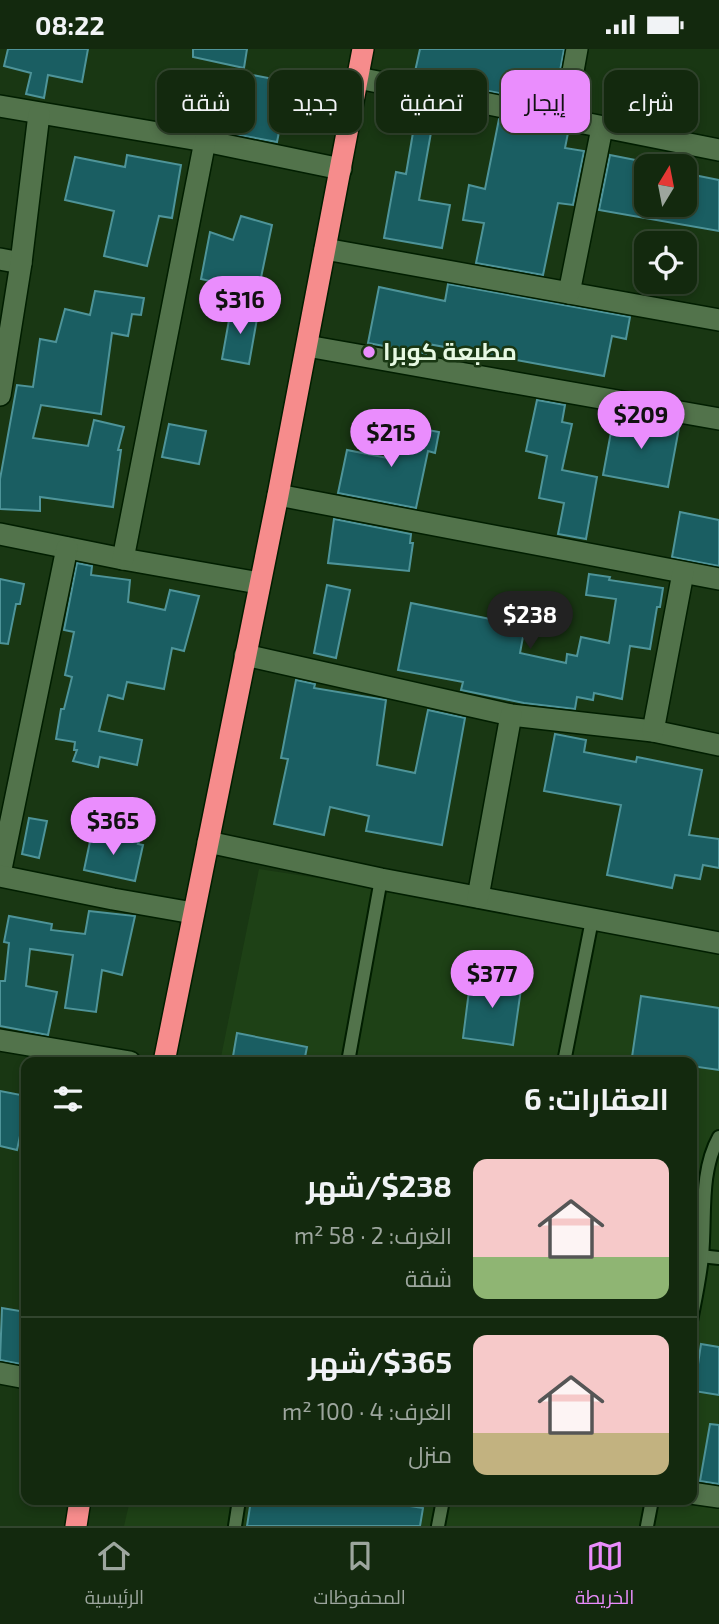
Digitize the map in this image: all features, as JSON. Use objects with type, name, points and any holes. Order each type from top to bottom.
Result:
[{"type":"highway","points":[[359,70],[363,49]]},
{"type":"highway","points":[[165,1057],[348,133]]},
{"type":"highway","points":[[76,1526],[79,1505]]},
{"type":"street","points":[[573,70],[577,49]]},
{"type":"street","points":[[362,79],[501,108]]},
{"type":"street","points":[[0,106],[205,141],[341,169]]},
{"type":"street","points":[[0,394],[10,261],[39,114]]},
{"type":"street","points":[[590,126],[719,150]]},
{"type":"street","points":[[569,293],[602,128]]},
{"type":"street","points":[[123,559],[205,141]]},
{"type":"street","points":[[325,249],[719,320]]},
{"type":"street","points":[[307,347],[719,419]]},
{"type":"street","points":[[278,495],[719,579]]},
{"type":"street","points":[[0,534],[259,583]]},
{"type":"street","points":[[67,548],[0,875],[193,912]]},
{"type":"street","points":[[653,731],[683,573]]},
{"type":"street","points":[[245,655],[511,715],[653,731],[719,745]]},
{"type":"street","points":[[478,897],[511,715]]},
{"type":"street","points":[[208,842],[381,879],[719,943]]},
{"type":"street","points":[[0,1040],[100,1057]]},
{"type":"street","points":[[0,1373],[21,1377]]},
{"type":"street","points":[[697,1494],[719,1497]]},
{"type":"lane","points":[[349,1057],[381,879]]},
{"type":"lane","points":[[565,1057],[592,920]]},
{"type":"lane","points":[[719,1137],[713,1148],[697,1256],[719,1258]]},
{"type":"lane","points":[[235,1526],[238,1505]]},
{"type":"lane","points":[[438,1526],[442,1505]]},
{"type":"lane","points":[[647,1526],[651,1505]]},
{"type":"shaded area","points":[[259,869],[719,940],[719,1526],[124,1526],[129,1505],[697,1505],[697,1057],[221,1057]]},
{"type":"building","points":[[8,49],[88,49],[82,82],[48,75],[44,98],[26,94],[31,73],[4,66]]},
{"type":"building","points":[[193,49],[247,49],[244,68],[193,57]]},
{"type":"building","points":[[420,49],[564,49],[560,70],[501,70],[501,93],[487,91],[487,70],[415,70]]},
{"type":"building","points":[[255,75],[269,78],[269,133],[279,133],[277,142],[229,133],[255,133]]},
{"type":"building","points":[[499,119],[501,133],[568,133],[565,148],[584,151],[573,205],[558,203],[543,275],[476,263],[484,223],[463,220],[469,185],[485,189]]},
{"type":"building","points":[[413,133],[431,133],[419,200],[450,205],[442,248],[384,238],[396,172],[406,174]]},
{"type":"building","points":[[127,155],[181,165],[172,218],[159,216],[147,266],[104,256],[114,211],[65,200],[75,157],[125,167]]},
{"type":"building","points":[[610,155],[634,160],[634,216],[599,210]]},
{"type":"building","points":[[697,176],[719,180],[719,231],[639,217],[697,217]]},
{"type":"building","points":[[241,216],[272,225],[258,292],[201,279],[210,232],[233,240]]},
{"type":"building","points":[[448,284],[630,317],[626,339],[612,336],[604,376],[428,344],[426,354],[368,343],[379,287],[445,301]]},
{"type":"building","points":[[95,291],[144,298],[141,315],[132,314],[128,336],[112,333],[101,414],[41,405],[33,438],[88,446],[94,420],[124,427],[118,450],[121,450],[113,507],[40,497],[40,511],[0,509],[0,479],[17,385],[33,387],[40,339],[56,342],[65,309],[90,315]]},
{"type":"building","points":[[231,309],[258,313],[249,364],[222,359]]},
{"type":"building","points":[[537,400],[565,405],[562,422],[572,424],[562,470],[597,477],[586,539],[558,534],[564,503],[539,498],[547,456],[526,451]]},
{"type":"building","points":[[614,416],[679,428],[668,487],[603,475]]},
{"type":"building","points":[[169,424],[206,431],[199,464],[162,457]]},
{"type":"building","points":[[395,424],[439,432],[435,453],[428,451],[416,508],[338,493],[347,450],[388,458]]},
{"type":"building","points":[[680,512],[719,520],[719,566],[672,557]]},
{"type":"building","points":[[334,519],[411,534],[410,543],[413,543],[409,571],[328,563]]},
{"type":"building","points":[[77,563],[92,566],[91,575],[130,580],[128,602],[165,610],[170,590],[199,596],[184,651],[172,648],[164,689],[127,682],[123,699],[108,695],[99,731],[142,740],[137,765],[100,757],[98,767],[73,761],[77,750],[74,750],[75,742],[56,739],[61,709],[64,709],[72,677],[65,675],[74,632],[64,630]]},
{"type":"building","points":[[589,574],[610,577],[609,580],[663,588],[650,649],[630,646],[622,699],[594,693],[593,700],[577,697],[575,709],[524,703],[461,690],[463,682],[398,670],[411,603],[525,626],[520,653],[566,663],[567,654],[577,656],[581,637],[609,643],[616,599],[586,595]]},
{"type":"building","points":[[0,579],[24,584],[20,604],[16,604],[8,644],[0,643]]},
{"type":"building","points":[[327,585],[350,590],[336,658],[314,653]]},
{"type":"building","points":[[296,680],[315,684],[314,688],[386,700],[377,765],[415,773],[428,710],[465,718],[442,845],[366,831],[369,816],[330,807],[324,835],[274,824],[288,759],[281,758]]},
{"type":"building","points":[[555,734],[586,740],[584,752],[636,762],[637,757],[702,770],[689,835],[719,839],[719,868],[703,865],[700,879],[675,875],[672,888],[607,875],[621,805],[544,791]]},
{"type":"building","points":[[29,818],[47,821],[39,858],[22,854]]},
{"type":"building","points":[[92,832],[143,845],[135,881],[84,870]]},
{"type":"building","points":[[89,911],[135,916],[122,975],[102,970],[96,1012],[65,1008],[73,955],[30,949],[26,986],[57,992],[48,1035],[0,1026],[0,981],[5,981],[9,943],[4,942],[9,916],[52,924],[51,930],[85,934]]},
{"type":"building","points":[[471,975],[522,982],[513,1045],[463,1038]]},
{"type":"building","points":[[641,996],[719,1008],[719,1070],[697,1067],[697,1057],[632,1057]]},
{"type":"building","points":[[237,1033],[307,1047],[305,1057],[233,1057]]},
{"type":"building","points":[[0,1091],[21,1095],[21,1131],[17,1150],[0,1146]]},
{"type":"building","points":[[2,1308],[21,1311],[21,1364],[0,1360]]},
{"type":"building","points":[[701,1344],[719,1347],[719,1395],[697,1391]]},
{"type":"building","points":[[710,1424],[719,1425],[719,1484],[700,1481]]},
{"type":"building","points":[[250,1505],[404,1505],[423,1508],[420,1526],[247,1526]]},
{"type":"place","name":"مطبعة كوبرا","points":[[369,352]]}]
